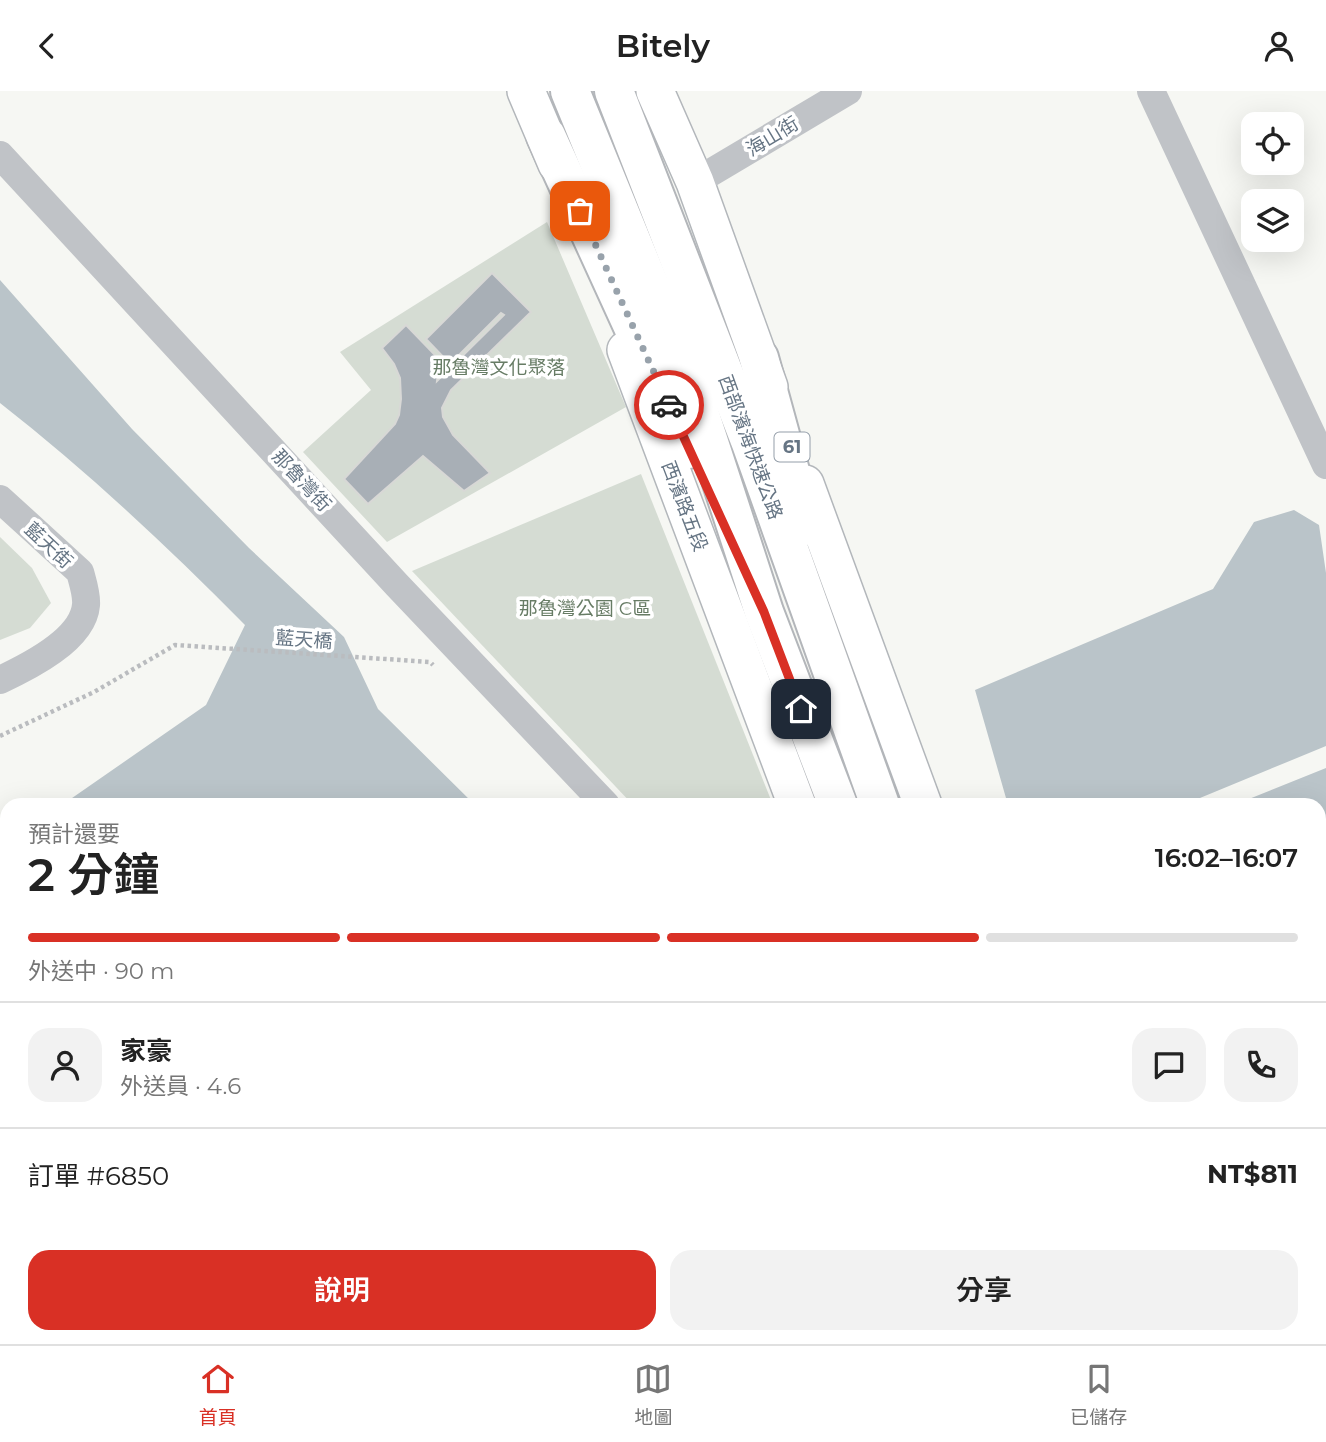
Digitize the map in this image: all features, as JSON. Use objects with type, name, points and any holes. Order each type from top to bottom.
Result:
[{"type":"highway","name":"西部濱海快速公路","points":[[570,91],[690,384],[764,612],[835,798]]},
{"type":"highway","name":"西部濱海快速公路","points":[[614,91],[751,443],[878,798]]},
{"type":"highway","points":[[546,136],[764,612]]},
{"type":"highway","points":[[759,358],[879,798]]},
{"type":"main road","name":"西濱路五段","points":[[526,91],[546,136],[794,798]]},
{"type":"main road","name":"61","points":[[655,91],[695,182],[920,798]]},
{"type":"street","name":"海山街","points":[[695,182],[848,91]]},
{"type":"street","points":[[1151,91],[1326,465]]},
{"type":"street","name":"那魯灣街","points":[[0,155],[407,595],[599,798]]},
{"type":"street","name":"藍天街","points":[[0,499],[80,572],[85,587],[86,607],[78,625],[66,641],[26,668],[0,680]]},
{"type":"path","name":"藍天橋","points":[[0,736],[94,692],[175,645],[430,662]]},
{"type":"green space","name":"那魯灣文化聚落","points":[[547,222],[626,407],[387,542],[303,452],[371,390],[340,352]]},
{"type":"green space","name":"那魯灣公園 C區","points":[[641,474],[770,798],[626,798],[412,571]]},
{"type":"green space","points":[[0,537],[32,568],[51,603],[30,628],[0,640]]},
{"type":"shaded area","points":[[0,280],[132,429],[249,548],[344,637],[378,709],[468,798],[72,798],[206,705],[245,625],[126,510],[0,403]]},
{"type":"shaded area","points":[[1294,510],[1319,525],[1326,573],[1326,746],[1200,798],[1006,798],[975,690],[1213,589],[1254,522]]},
{"type":"shaded area","points":[[1326,768],[1326,798],[1251,798]]},
{"type":"building","points":[[492,273],[531,312],[451,390],[442,408],[443,417],[453,435],[490,473],[464,491],[423,456],[368,504],[344,479],[395,424],[399,415],[400,378],[382,348],[406,325],[439,362],[437,381],[504,315],[501,313],[450,364],[426,339]]},
{"type":"way so far","points":[[580,211],[669,405]]},
{"type":"route","points":[[669,405],[764,612],[801,709]]}]
